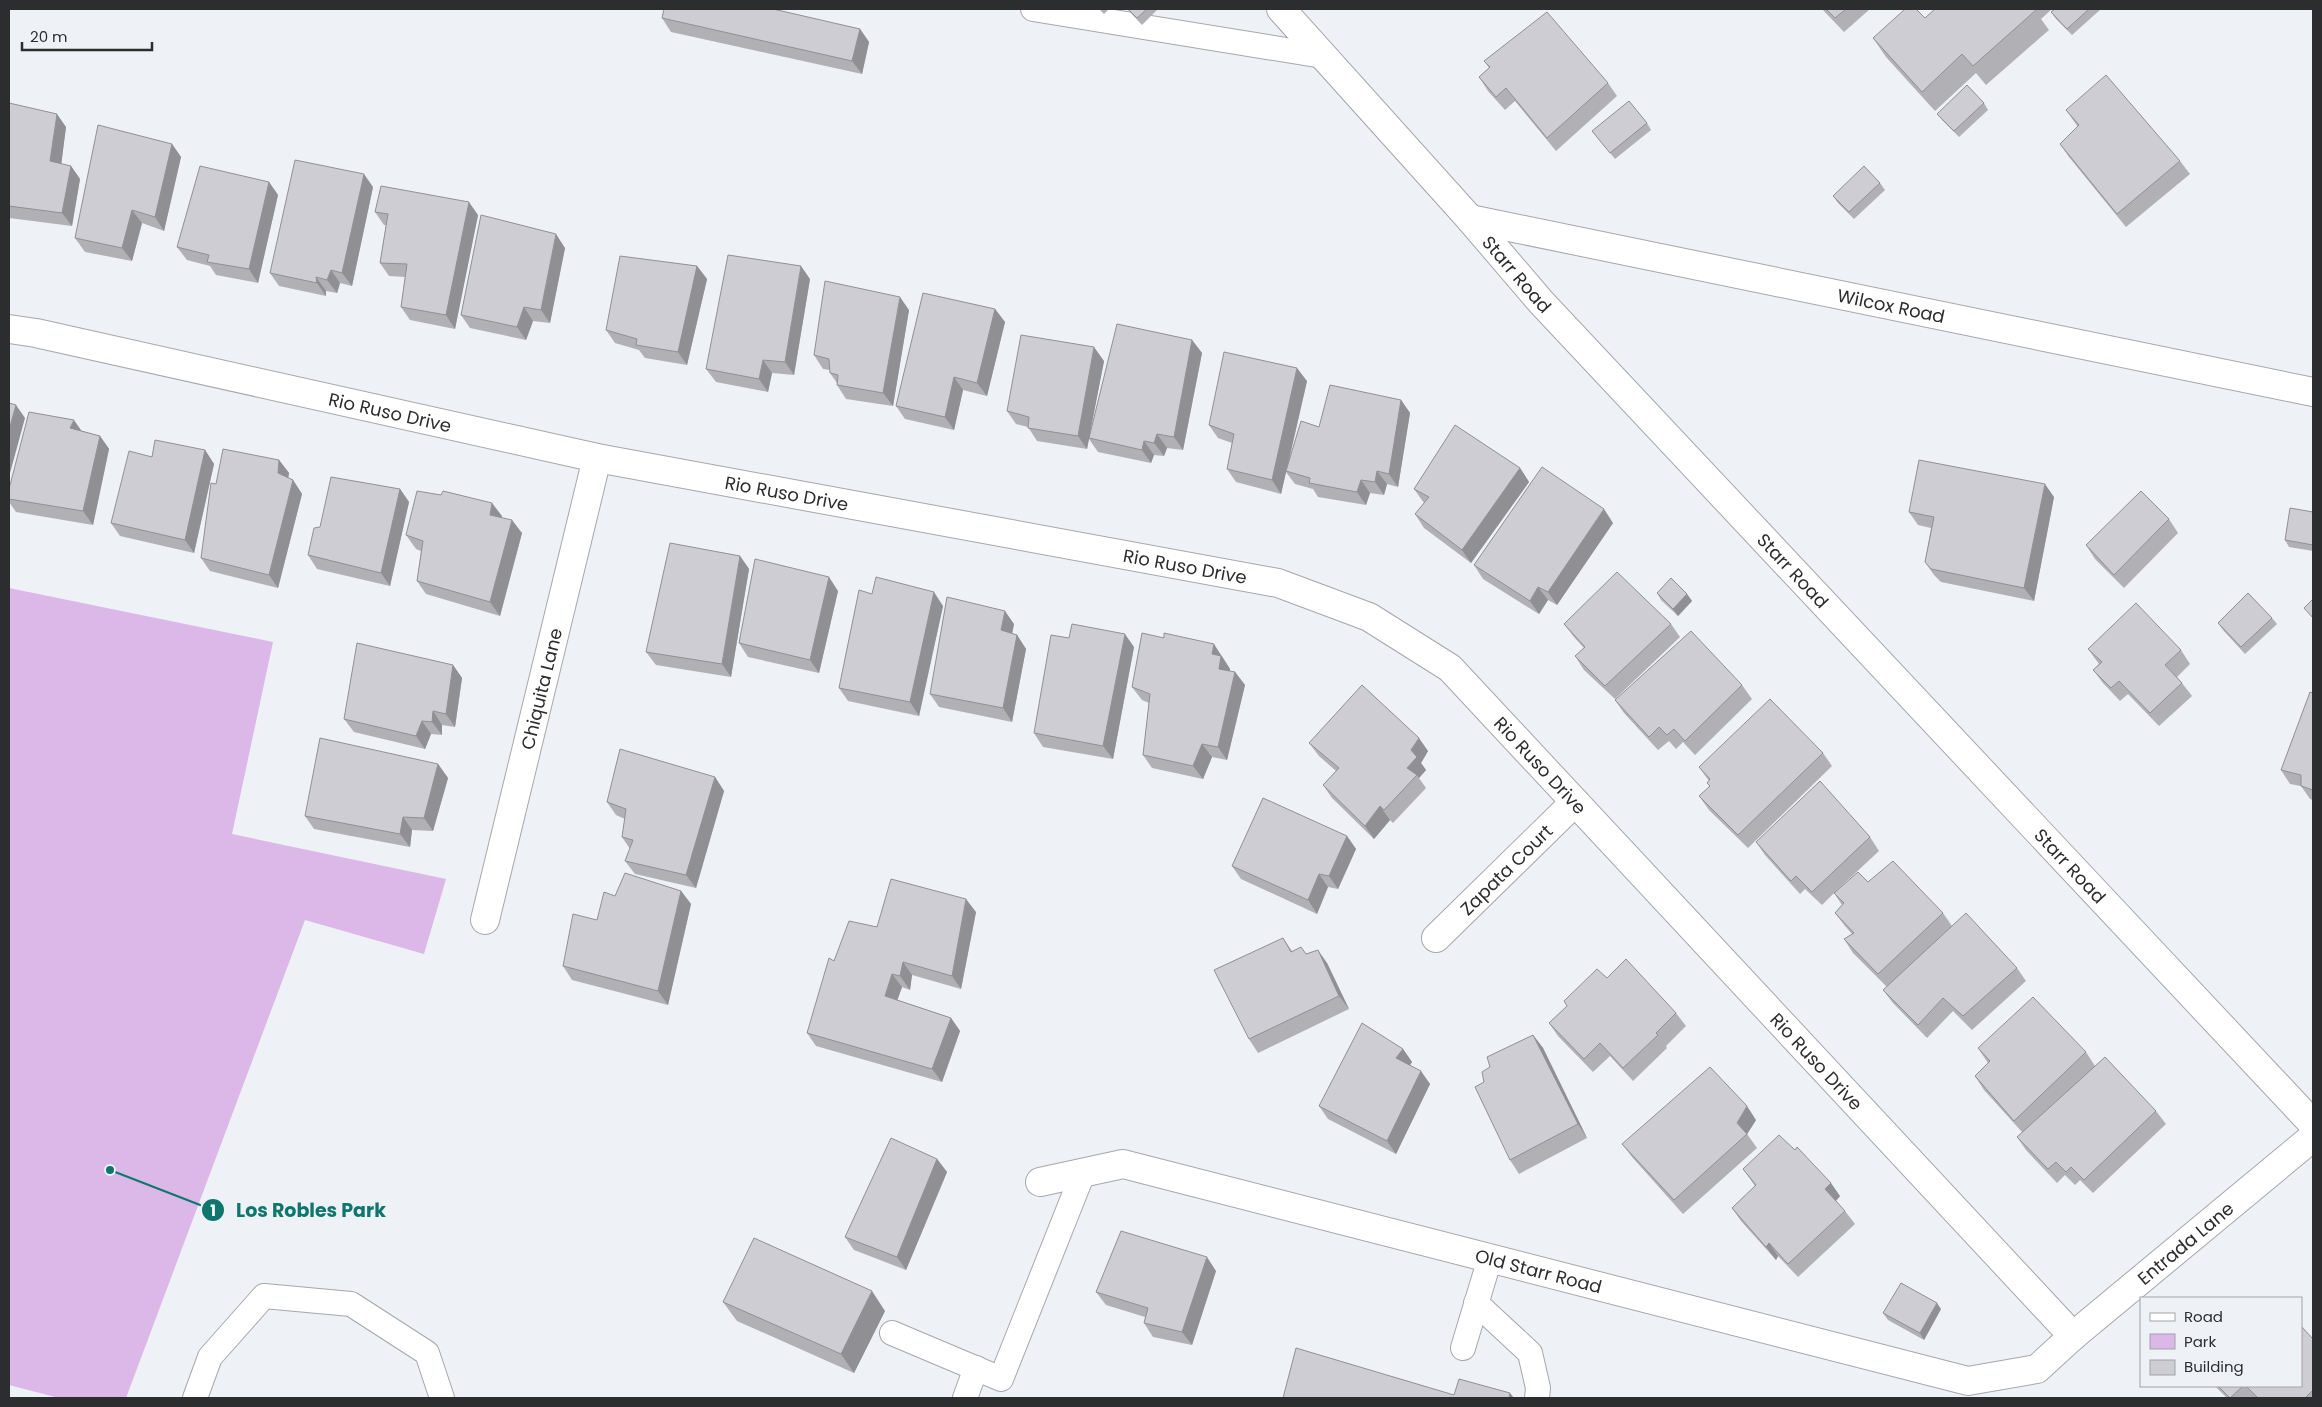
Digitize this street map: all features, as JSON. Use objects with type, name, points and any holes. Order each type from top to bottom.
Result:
[{"type":"street","name":"Starr Road","points":[[1281,9],[1470,219],[1555,317],[2313,1124]]},
{"type":"street","name":"Wilcox Road","points":[[1470,219],[2313,392]]},
{"type":"street","name":"Rio Ruso Drive","points":[[9,329],[36,333],[597,458],[1278,583],[1369,617],[1450,668],[2073,1336]]},
{"type":"street","name":"Chiquita Lane","points":[[485,920],[597,458]]},
{"type":"street","name":"Zapata Court","points":[[1436,938],[1575,802]]},
{"type":"street","name":"Entrada Lane","points":[[2037,1369],[2073,1336],[2313,1137]]},
{"type":"street","name":"Old Starr Road","points":[[1040,1182],[1123,1164],[1968,1381],[2037,1369]]},
{"type":"lane","points":[[1033,9],[1323,56]]},
{"type":"lane","points":[[892,1333],[1001,1379],[1083,1173]]},
{"type":"lane","points":[[1463,1348],[1490,1258]]},
{"type":"lane","points":[[195,1398],[210,1357],[264,1296],[351,1304],[427,1353],[442,1398]]},
{"type":"lane","points":[[1476,1303],[1530,1353],[1538,1388],[1537,1398]]},
{"type":"lane","points":[[965,1398],[976,1368]]},
{"type":"green space","points":[[9,588],[273,642],[232,834],[446,879],[424,954],[305,920],[126,1398],[59,1398],[9,1385]]},
{"type":"building","points":[[664,9],[773,9],[860,29],[852,61],[662,18]]},
{"type":"building","points":[[1128,9],[1147,9],[1137,18]]},
{"type":"building","points":[[1826,9],[1846,9],[1835,18]]},
{"type":"building","points":[[1905,9],[1916,9],[1925,18],[1935,9],[2036,10],[1973,66],[1962,54],[1922,92],[1873,38]]},
{"type":"building","points":[[2055,9],[2089,9],[2067,29],[2051,12]]},
{"type":"building","points":[[1547,12],[1608,83],[1547,138],[1506,88],[1496,97],[1479,77],[1490,67],[1484,61]]},
{"type":"building","points":[[2106,75],[2180,161],[2117,214],[2060,144],[2079,125],[2066,110]]},
{"type":"building","points":[[1967,85],[1984,103],[1954,131],[1937,114]]},
{"type":"building","points":[[1629,101],[1647,123],[1610,153],[1592,131]]},
{"type":"building","points":[[9,103],[57,114],[50,161],[71,166],[62,213],[9,206]]},
{"type":"building","points":[[98,125],[172,144],[155,217],[132,210],[122,248],[75,238]]},
{"type":"building","points":[[295,160],[364,174],[342,273],[331,270],[327,280],[316,277],[317,283],[270,273]]},
{"type":"building","points":[[200,166],[269,182],[249,269],[207,262],[209,255],[177,247]]},
{"type":"building","points":[[1864,166],[1880,183],[1849,212],[1833,196]]},
{"type":"building","points":[[381,186],[469,202],[446,315],[401,307],[407,264],[380,263],[388,214],[375,212]]},
{"type":"building","points":[[481,215],[556,234],[541,310],[524,307],[517,327],[461,315]]},
{"type":"building","points":[[728,255],[801,266],[785,362],[763,360],[759,379],[706,369]]},
{"type":"building","points":[[620,256],[697,266],[678,352],[636,345],[637,339],[606,330]]},
{"type":"building","points":[[825,281],[900,297],[883,393],[837,385],[838,375],[830,373],[829,359],[814,355]]},
{"type":"building","points":[[923,293],[995,309],[977,383],[954,377],[945,417],[896,406]]},
{"type":"building","points":[[1117,324],[1192,340],[1174,437],[1157,434],[1154,443],[1144,441],[1142,450],[1089,438]]},
{"type":"building","points":[[1021,335],[1094,347],[1078,436],[1028,428],[1029,417],[1007,411]]},
{"type":"building","points":[[1224,352],[1297,368],[1272,480],[1227,469],[1234,434],[1209,425]]},
{"type":"building","points":[[1330,385],[1401,400],[1389,474],[1377,471],[1375,482],[1361,480],[1357,492],[1309,483],[1310,478],[1286,471],[1301,421],[1319,427]]},
{"type":"building","points":[[9,403],[16,405],[9,430]]},
{"type":"building","points":[[29,412],[74,420],[70,428],[100,436],[83,511],[9,499],[9,489]]},
{"type":"building","points":[[1455,425],[1520,468],[1462,550],[1415,514],[1429,497],[1414,489]]},
{"type":"building","points":[[155,440],[205,450],[185,540],[111,523],[129,451],[152,457]]},
{"type":"building","points":[[223,449],[279,460],[278,473],[293,480],[269,575],[201,558],[211,483],[216,484]]},
{"type":"building","points":[[1919,460],[2045,484],[2024,588],[1931,569],[1925,562],[1934,517],[1909,512]]},
{"type":"building","points":[[1542,467],[1604,509],[1548,592],[1538,587],[1530,601],[1474,565]]},
{"type":"building","points":[[331,477],[400,489],[381,573],[308,555],[314,528],[320,527]]},
{"type":"building","points":[[417,491],[441,495],[443,491],[492,503],[490,515],[512,520],[490,602],[417,581],[423,541],[406,535]]},
{"type":"building","points":[[2141,491],[2169,519],[2114,575],[2086,545]]},
{"type":"building","points":[[2290,508],[2313,512],[2313,545],[2285,540]]},
{"type":"building","points":[[670,543],[740,556],[722,664],[646,652]]},
{"type":"building","points":[[755,559],[829,577],[810,660],[739,643]]},
{"type":"building","points":[[1617,572],[1671,624],[1605,686],[1575,656],[1585,647],[1564,624]]},
{"type":"building","points":[[876,577],[934,592],[910,702],[839,688],[859,590],[872,594]]},
{"type":"building","points":[[1671,578],[1687,594],[1673,609],[1657,593]]},
{"type":"building","points":[[2248,593],[2272,618],[2241,647],[2218,623]]},
{"type":"building","points":[[947,597],[1005,611],[1001,630],[1017,635],[1003,708],[930,694]]},
{"type":"building","points":[[2313,599],[2313,618],[2304,608]]},
{"type":"building","points":[[2136,603],[2181,650],[2165,665],[2182,683],[2150,713],[2119,681],[2111,688],[2093,670],[2102,662],[2088,649]]},
{"type":"building","points":[[1072,624],[1125,634],[1103,746],[1034,733],[1051,635],[1069,638]]},
{"type":"building","points":[[1691,631],[1742,685],[1685,741],[1674,729],[1667,735],[1659,727],[1649,737],[1615,700]]},
{"type":"building","points":[[1142,633],[1164,638],[1164,633],[1214,644],[1212,654],[1221,656],[1219,669],[1235,672],[1218,747],[1202,744],[1193,766],[1143,755],[1150,694],[1132,687]]},
{"type":"building","points":[[357,643],[453,665],[446,714],[433,711],[432,722],[422,721],[416,736],[344,719]]},
{"type":"building","points":[[1362,685],[1419,738],[1411,750],[1417,757],[1407,768],[1417,775],[1384,810],[1380,806],[1365,826],[1323,785],[1339,768],[1309,743]]},
{"type":"building","points":[[2310,692],[2313,693],[2313,790],[2301,786],[2301,775],[2281,770]]},
{"type":"building","points":[[1770,699],[1823,753],[1738,835],[1699,796],[1710,786],[1707,783],[1710,779],[1699,767]]},
{"type":"building","points":[[320,738],[438,764],[424,818],[403,817],[400,834],[305,816]]},
{"type":"building","points":[[620,749],[715,777],[686,875],[625,861],[633,840],[622,837],[626,809],[607,802]]},
{"type":"building","points":[[1820,781],[1870,837],[1812,892],[1796,876],[1791,881],[1756,842]]},
{"type":"building","points":[[1263,798],[1347,836],[1329,876],[1319,874],[1308,900],[1232,866]]},
{"type":"building","points":[[1893,861],[1943,913],[1878,974],[1844,939],[1854,933],[1835,913],[1844,903],[1834,893],[1858,872],[1868,882]]},
{"type":"building","points":[[625,873],[681,891],[658,991],[563,966],[573,914],[597,920],[604,892],[615,896]]},
{"type":"building","points":[[891,879],[966,899],[952,976],[903,962],[900,976],[892,974],[885,996],[951,1018],[932,1069],[807,1033],[829,958],[834,961],[849,921],[877,927]]},
{"type":"building","points":[[1966,913],[2017,968],[1963,1016],[1943,998],[1918,1025],[1883,990]]},
{"type":"building","points":[[1283,938],[1291,952],[1301,947],[1306,954],[1318,950],[1339,996],[1249,1039],[1214,970]]},
{"type":"building","points":[[1626,959],[1676,1013],[1656,1033],[1658,1035],[1623,1068],[1600,1043],[1584,1059],[1549,1023],[1567,1006],[1564,1001],[1597,969],[1607,978]]},
{"type":"building","points":[[2033,997],[2086,1052],[2014,1121],[1975,1076],[1990,1061],[1978,1048]]},
{"type":"building","points":[[1362,1023],[1403,1049],[1396,1058],[1421,1071],[1387,1141],[1319,1106]]},
{"type":"building","points":[[1533,1035],[1578,1124],[1510,1160],[1475,1087],[1484,1082],[1482,1072],[1490,1067],[1487,1057]]},
{"type":"building","points":[[2105,1057],[2156,1111],[2084,1180],[2071,1167],[2066,1172],[2056,1162],[2048,1169],[2017,1137]]},
{"type":"building","points":[[1710,1067],[1747,1106],[1737,1123],[1747,1134],[1674,1200],[1622,1144]]},
{"type":"building","points":[[1779,1135],[1795,1150],[1797,1147],[1831,1183],[1825,1189],[1845,1211],[1788,1264],[1769,1243],[1766,1247],[1732,1208],[1756,1185],[1743,1169]]},
{"type":"building","points":[[891,1138],[937,1159],[897,1257],[845,1237]]},
{"type":"building","points":[[1121,1231],[1207,1257],[1182,1332],[1144,1323],[1148,1308],[1096,1292]]},
{"type":"building","points":[[754,1238],[872,1291],[841,1354],[723,1302]]},
{"type":"building","points":[[1901,1283],[1937,1303],[1920,1333],[1883,1313]]},
{"type":"building","points":[[2302,1327],[2313,1339],[2313,1390],[2305,1398],[2258,1398],[2247,1387],[2302,1387]]},
{"type":"building","points":[[1296,1348],[1454,1395],[1459,1379],[1510,1393],[1509,1398],[1283,1398]]},
{"type":"building","points":[[2219,1387],[2242,1387],[2230,1398]]},
{"type":"place","name":"Los Robles Park","points":[[110,1170]]}]
